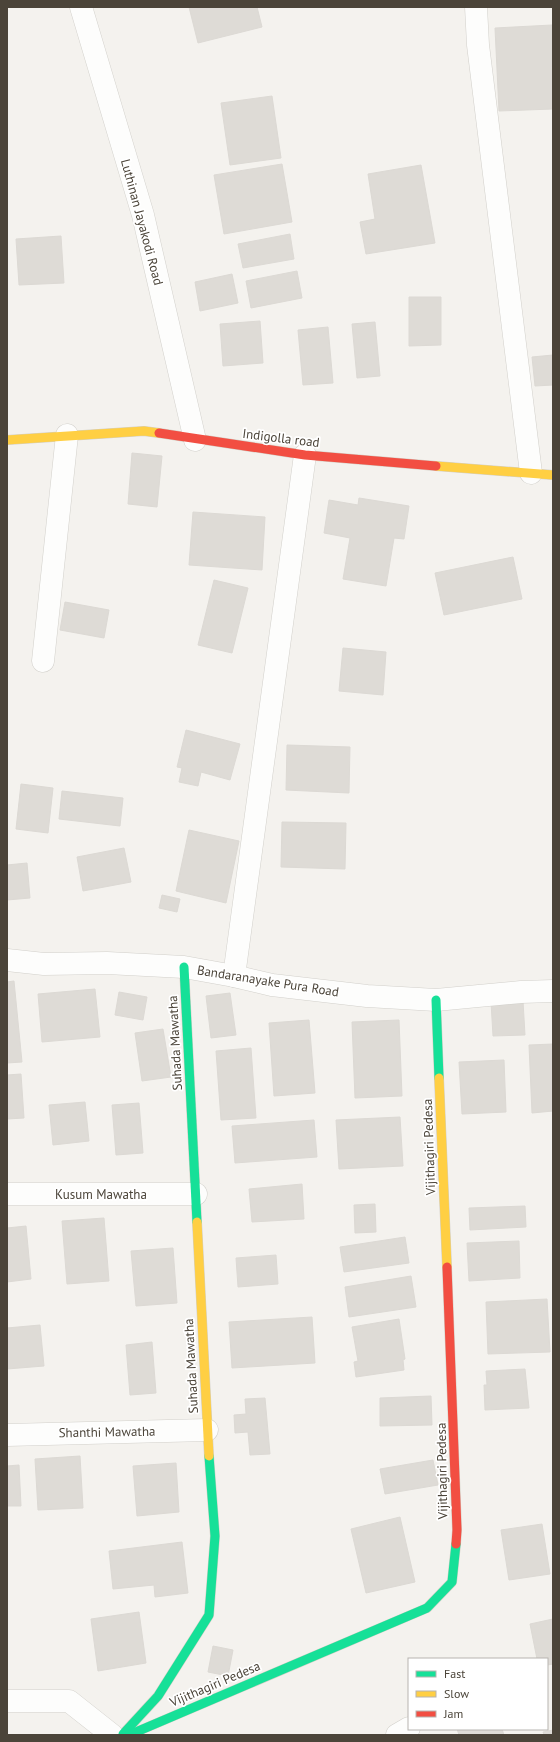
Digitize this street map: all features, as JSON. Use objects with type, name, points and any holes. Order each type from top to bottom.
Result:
[{"type":"street","name":"Luthinan Jayakodi Road","points":[[82,7],[143,216],[195,440]]},
{"type":"street","points":[[476,7],[478,45],[531,474]]},
{"type":"street","name":"Indigolla road","points":[[7,440],[144,431],[195,440],[305,455],[553,475]]},
{"type":"street","points":[[44,661],[67,435]]},
{"type":"street","points":[[234,976],[305,455]]},
{"type":"street","name":"Bandaranayake Pura Road","points":[[7,960],[44,964],[107,963],[184,968],[234,976],[272,985],[314,991],[436,1000],[521,992],[553,991]]},
{"type":"street","name":"Suhada Mawatha","points":[[123,1735],[158,1696],[209,1615],[215,1536],[207,1430],[184,968]]},
{"type":"street","name":"Vijithagiri Pedesa","points":[[129,1735],[427,1608],[452,1582],[457,1530],[455,1444],[436,1000]]},
{"type":"street","name":"Kusum Mawatha","points":[[7,1194],[196,1194]]},
{"type":"street","name":"Shanthi Mawatha","points":[[7,1435],[207,1430]]},
{"type":"street","points":[[7,1701],[69,1701],[112,1735]]},
{"type":"street","points":[[397,1735],[408,1729]]},
{"type":"building","points":[[189,7],[257,7],[262,27],[198,43]]},
{"type":"building","points":[[552,25],[553,109],[499,111],[495,28]]},
{"type":"building","points":[[272,96],[281,158],[230,165],[221,103]]},
{"type":"building","points":[[282,164],[292,222],[224,234],[214,175]]},
{"type":"building","points":[[421,165],[435,243],[366,254],[360,222],[375,219],[368,174]]},
{"type":"building","points":[[290,234],[294,259],[243,268],[238,244]]},
{"type":"building","points":[[61,236],[64,283],[19,285],[16,239]]},
{"type":"building","points":[[297,271],[302,298],[251,308],[246,281]]},
{"type":"building","points":[[232,274],[238,303],[200,311],[195,282]]},
{"type":"building","points":[[409,297],[441,297],[441,345],[409,346]]},
{"type":"building","points":[[260,321],[263,363],[223,366],[220,324]]},
{"type":"building","points":[[375,322],[380,376],[357,378],[352,324]]},
{"type":"building","points":[[328,327],[333,383],[303,385],[298,330]]},
{"type":"building","points":[[553,355],[553,385],[535,386],[532,357]]},
{"type":"building","points":[[132,453],[162,456],[157,507],[128,504]]},
{"type":"building","points":[[359,498],[409,506],[404,539],[394,538],[386,586],[343,579],[350,538],[324,533],[329,500],[358,505]]},
{"type":"building","points":[[193,512],[265,517],[262,570],[189,565]]},
{"type":"building","points":[[513,557],[522,599],[444,615],[435,573]]},
{"type":"building","points":[[214,580],[248,588],[232,653],[198,645]]},
{"type":"building","points":[[65,602],[109,610],[104,638],[60,630]]},
{"type":"building","points":[[343,648],[386,652],[383,695],[339,691]]},
{"type":"building","points":[[186,730],[240,744],[230,780],[201,772],[198,786],[179,782],[182,768],[177,767]]},
{"type":"building","points":[[287,745],[350,747],[349,793],[286,790]]},
{"type":"building","points":[[21,784],[53,788],[48,833],[16,829]]},
{"type":"building","points":[[62,791],[123,798],[120,826],[59,819]]},
{"type":"building","points":[[282,822],[346,823],[345,869],[281,867]]},
{"type":"building","points":[[189,830],[239,841],[226,903],[176,891]]},
{"type":"building","points":[[124,848],[131,882],[83,891],[77,857]]},
{"type":"building","points":[[27,863],[30,898],[7,900],[7,865]]},
{"type":"building","points":[[162,895],[180,899],[177,912],[159,908]]},
{"type":"building","points":[[14,981],[22,1062],[7,1063],[7,982]]},
{"type":"building","points":[[95,989],[100,1037],[42,1042],[38,994]]},
{"type":"building","points":[[119,992],[147,997],[143,1020],[115,1015]]},
{"type":"building","points":[[230,993],[236,1035],[211,1038],[206,996]]},
{"type":"building","points":[[523,1001],[525,1035],[493,1036],[491,1002]]},
{"type":"building","points":[[309,1020],[315,1093],[274,1096],[269,1023]]},
{"type":"building","points":[[399,1020],[402,1096],[355,1098],[352,1022]]},
{"type":"building","points":[[163,1029],[171,1077],[142,1081],[135,1033]]},
{"type":"building","points":[[553,1044],[553,1111],[532,1113],[529,1045]]},
{"type":"building","points":[[251,1048],[256,1118],[221,1120],[216,1051]]},
{"type":"building","points":[[504,1060],[506,1112],[462,1114],[459,1062]]},
{"type":"building","points":[[21,1074],[24,1118],[7,1119],[7,1075]]},
{"type":"building","points":[[85,1102],[89,1141],[53,1145],[49,1105]]},
{"type":"building","points":[[139,1103],[143,1153],[116,1155],[112,1105]]},
{"type":"building","points":[[400,1117],[403,1166],[339,1169],[336,1120]]},
{"type":"building","points":[[314,1120],[317,1157],[235,1163],[232,1126]]},
{"type":"building","points":[[302,1184],[304,1219],[252,1222],[249,1189]]},
{"type":"building","points":[[375,1204],[376,1232],[355,1233],[354,1205]]},
{"type":"building","points":[[525,1206],[526,1227],[470,1230],[469,1208]]},
{"type":"building","points":[[104,1218],[109,1281],[67,1284],[62,1221]]},
{"type":"building","points":[[26,1226],[31,1279],[7,1282],[7,1228]]},
{"type":"building","points":[[405,1237],[409,1263],[344,1272],[340,1247]]},
{"type":"building","points":[[519,1241],[520,1278],[469,1281],[467,1243]]},
{"type":"building","points":[[173,1248],[177,1303],[136,1306],[131,1251]]},
{"type":"building","points":[[276,1255],[278,1284],[238,1287],[236,1258]]},
{"type":"building","points":[[411,1276],[416,1307],[349,1317],[345,1287]]},
{"type":"building","points":[[547,1299],[550,1352],[488,1354],[486,1302]]},
{"type":"building","points":[[312,1317],[315,1363],[232,1368],[229,1322]]},
{"type":"building","points":[[399,1319],[405,1359],[403,1360],[404,1370],[356,1377],[354,1362],[358,1361],[352,1327]]},
{"type":"building","points":[[40,1325],[44,1366],[7,1369],[7,1328]]},
{"type":"building","points":[[152,1342],[156,1393],[130,1395],[126,1345]]},
{"type":"building","points":[[525,1369],[529,1408],[485,1410],[484,1385],[487,1385],[486,1371]]},
{"type":"building","points":[[431,1396],[432,1425],[380,1426],[380,1398]]},
{"type":"building","points":[[265,1398],[270,1454],[250,1455],[248,1432],[235,1433],[234,1415],[246,1414],[245,1399]]},
{"type":"building","points":[[80,1456],[83,1508],[38,1510],[35,1459]]},
{"type":"building","points":[[433,1460],[438,1485],[385,1494],[380,1469]]},
{"type":"building","points":[[176,1463],[179,1512],[137,1516],[133,1466]]},
{"type":"building","points":[[19,1465],[21,1506],[7,1506],[7,1466]]},
{"type":"building","points":[[400,1517],[415,1582],[366,1593],[351,1529]]},
{"type":"building","points":[[542,1524],[550,1574],[509,1580],[501,1530]]},
{"type":"building","points":[[182,1542],[188,1593],[155,1597],[154,1585],[113,1589],[109,1551]]},
{"type":"building","points":[[139,1612],[146,1663],[98,1671],[91,1619]]},
{"type":"building","points":[[553,1619],[553,1664],[548,1665],[548,1658],[537,1658],[530,1624]]},
{"type":"building","points":[[213,1646],[233,1650],[228,1676],[208,1672]]},
{"type":"building","points":[[457,1730],[502,1730],[504,1735],[459,1735]]},
{"type":"building","points":[[553,1730],[553,1735],[544,1735],[543,1732]]},
{"type":"traffic: fast","points":[[184,967],[197,1222]]},
{"type":"traffic: fast","points":[[436,1000],[439,1078]]},
{"type":"traffic: fast","points":[[123,1734],[158,1696],[209,1615],[215,1536],[209,1456]]},
{"type":"traffic: fast","points":[[129,1735],[427,1608],[452,1582],[456,1544]]},
{"type":"traffic: slow","points":[[7,440],[144,431],[159,433]]},
{"type":"traffic: slow","points":[[436,466],[553,475]]},
{"type":"traffic: slow","points":[[439,1078],[447,1267]]},
{"type":"traffic: slow","points":[[197,1222],[209,1456]]},
{"type":"traffic: jam","points":[[159,433],[305,455],[436,466]]},
{"type":"traffic: jam","points":[[447,1267],[457,1530],[456,1544]]}]
